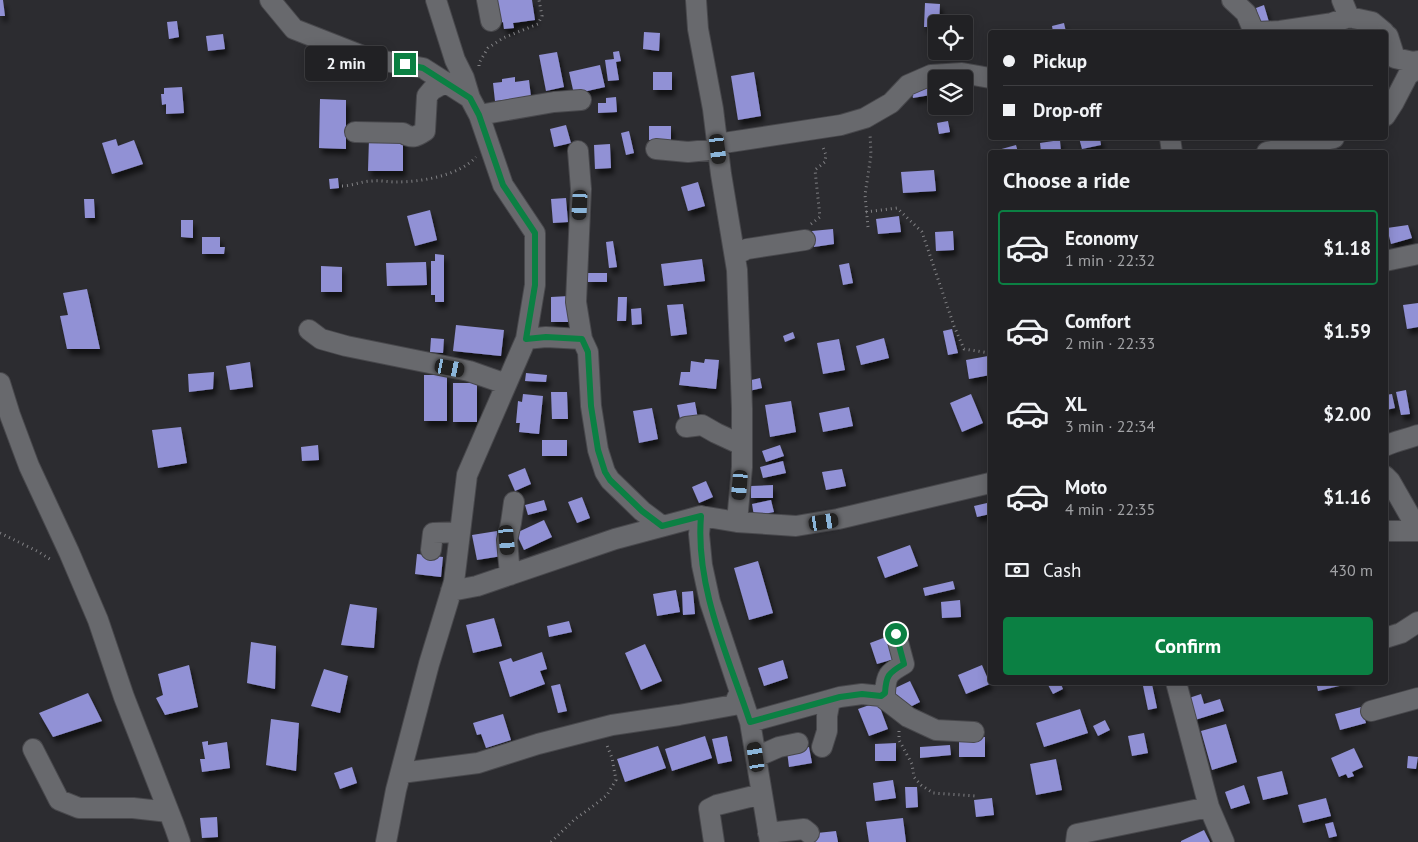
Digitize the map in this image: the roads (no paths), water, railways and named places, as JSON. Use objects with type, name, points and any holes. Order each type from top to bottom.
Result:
[{"type":"street","points":[[270,0],[294,29],[368,58],[423,68],[446,82],[474,106],[581,100]]},
{"type":"street","points":[[386,842],[396,790],[428,664],[454,582],[467,475],[526,339],[535,285],[535,233],[503,185],[464,78],[455,60],[436,0]]},
{"type":"street","points":[[488,0],[491,21]]},
{"type":"street","points":[[696,0],[698,29],[713,109],[737,270],[742,409],[742,467],[737,522]]},
{"type":"street","points":[[1232,0],[1246,13],[1253,30]]},
{"type":"street","points":[[1286,30],[1332,23],[1346,9],[1372,22],[1381,30]]},
{"type":"street","points":[[1388,36],[1395,58],[1413,62],[1418,61]]},
{"type":"street","points":[[1388,111],[1408,75],[1418,68]]},
{"type":"street","points":[[656,149],[688,152],[842,125],[866,118],[891,103],[908,85],[931,75],[962,73],[988,78]]},
{"type":"street","points":[[355,132],[403,133],[409,136],[417,136],[425,131],[427,96],[432,90],[446,82]]},
{"type":"street","points":[[1277,150],[1324,140]]},
{"type":"street","points":[[578,151],[581,189],[576,302],[582,339],[588,352],[591,406],[598,450],[605,472],[610,480],[642,511],[662,526]]},
{"type":"street","points":[[735,255],[747,249],[805,240]]},
{"type":"street","points":[[1388,260],[1418,254]]},
{"type":"street","points":[[309,330],[321,339],[346,346],[469,371],[506,384]]},
{"type":"street","points":[[526,339],[546,337],[582,339]]},
{"type":"street","points":[[0,383],[29,466],[98,620],[124,697],[180,842]]},
{"type":"street","points":[[686,427],[702,425],[742,446]]},
{"type":"street","points":[[1388,444],[1418,435]]},
{"type":"street","points":[[1388,479],[1418,530],[1388,530]]},
{"type":"street","points":[[451,591],[477,586],[615,539],[701,516],[737,522],[796,526],[830,521],[988,481]]},
{"type":"street","points":[[510,575],[507,540],[512,523],[514,502]]},
{"type":"street","points":[[701,516],[699,534],[702,565],[724,648],[750,722],[769,837],[804,829],[809,833]]},
{"type":"street","points":[[431,550],[433,533],[460,532]]},
{"type":"street","points":[[1388,637],[1401,633],[1418,622]]},
{"type":"street","points":[[881,696],[885,693],[886,681],[891,671],[904,664],[896,634]]},
{"type":"street","points":[[1177,685],[1209,806],[1224,842]]},
{"type":"street","points":[[401,773],[478,764],[538,744],[612,725],[734,705],[740,692]]},
{"type":"street","points":[[750,722],[830,700],[862,694],[881,696],[908,717],[936,730],[974,732]]},
{"type":"street","points":[[1371,712],[1418,698]]},
{"type":"street","points":[[822,747],[827,731],[830,700]]},
{"type":"street","points":[[756,757],[779,747],[798,743]]},
{"type":"street","points":[[32,749],[59,800],[79,808],[133,808],[169,812]]},
{"type":"street","points":[[714,842],[709,809],[762,794]]},
{"type":"street","points":[[1076,842],[1077,834],[1209,806]]}]
